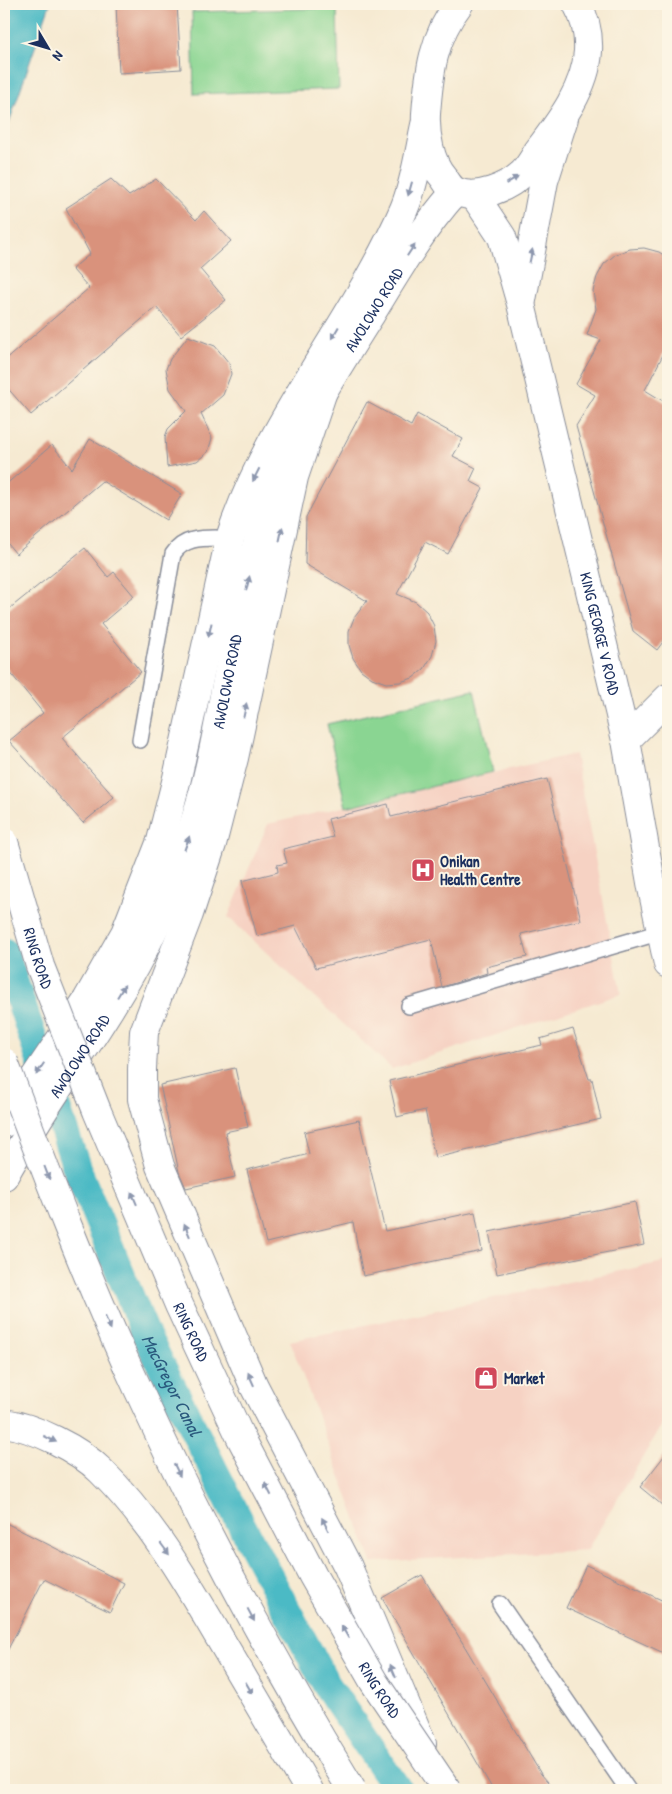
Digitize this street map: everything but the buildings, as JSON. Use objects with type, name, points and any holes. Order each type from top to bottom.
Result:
[{"type":"main road","points":[[426,124],[430,72],[442,16],[459,4]]},
{"type":"main road","points":[[576,4],[585,18],[588,52]]},
{"type":"main road","points":[[521,304],[544,181],[566,114],[581,79],[602,4]]},
{"type":"main road","points":[[465,193],[485,194],[523,173],[566,114]]},
{"type":"main road","name":"KING GEORGE V ROAD","points":[[426,124],[438,172],[465,193],[502,237],[521,304],[660,883],[661,932],[668,964]]},
{"type":"main road","name":"AWOLOWO ROAD","points":[[4,1123],[87,1000],[125,933],[161,841],[230,538],[242,502],[281,426],[381,255],[404,208],[426,124]]},
{"type":"main road","name":"AWOLOWO ROAD","points":[[7,1170],[96,1033],[132,972],[165,903],[193,824],[209,768],[228,667],[257,545],[282,468],[322,394],[432,218],[465,193]]},
{"type":"main road","points":[[322,394],[294,476],[234,758],[212,844],[189,914],[144,1032],[142,1099],[160,1166],[254,1386],[348,1567],[431,1765]]},
{"type":"main road","points":[[626,740],[668,698]]},
{"type":"main road","name":"RING ROAD","points":[[4,842],[40,966],[97,1111],[178,1305],[240,1436],[313,1576],[374,1682],[447,1790]]},
{"type":"main road","points":[[4,1062],[83,1263],[142,1398],[192,1503],[306,1715],[352,1790]]},
{"type":"main road","points":[[4,1423],[16,1425],[50,1438],[100,1470],[147,1524],[175,1562],[309,1790]]},
{"type":"lane","points":[[140,740],[173,554],[179,545],[189,540],[230,538]]},
{"type":"lane","points":[[409,1006],[661,932]]},
{"type":"lane","points":[[500,1604],[628,1790]]},
{"type":"shaded area","name":"Onikan Health Centre","points":[[575,754],[621,994],[392,1069],[228,917],[268,824]]},
{"type":"shaded area","name":"Market","points":[[668,1261],[668,1415],[587,1550],[372,1562],[290,1341]]},
{"type":"green space","points":[[337,8],[339,89],[194,94],[192,12]]},
{"type":"green space","points":[[474,690],[493,772],[346,807],[327,724]]},
{"type":"water","points":[[4,4],[50,4],[4,137]]},
{"type":"waterway","name":"MacGregor Canal","points":[[4,952],[77,1169],[146,1335],[241,1524],[326,1684],[398,1790]]},
{"type":"place","name":"Onikan Health Centre","points":[[423,870]]},
{"type":"place","name":"Market","points":[[486,1378]]}]
